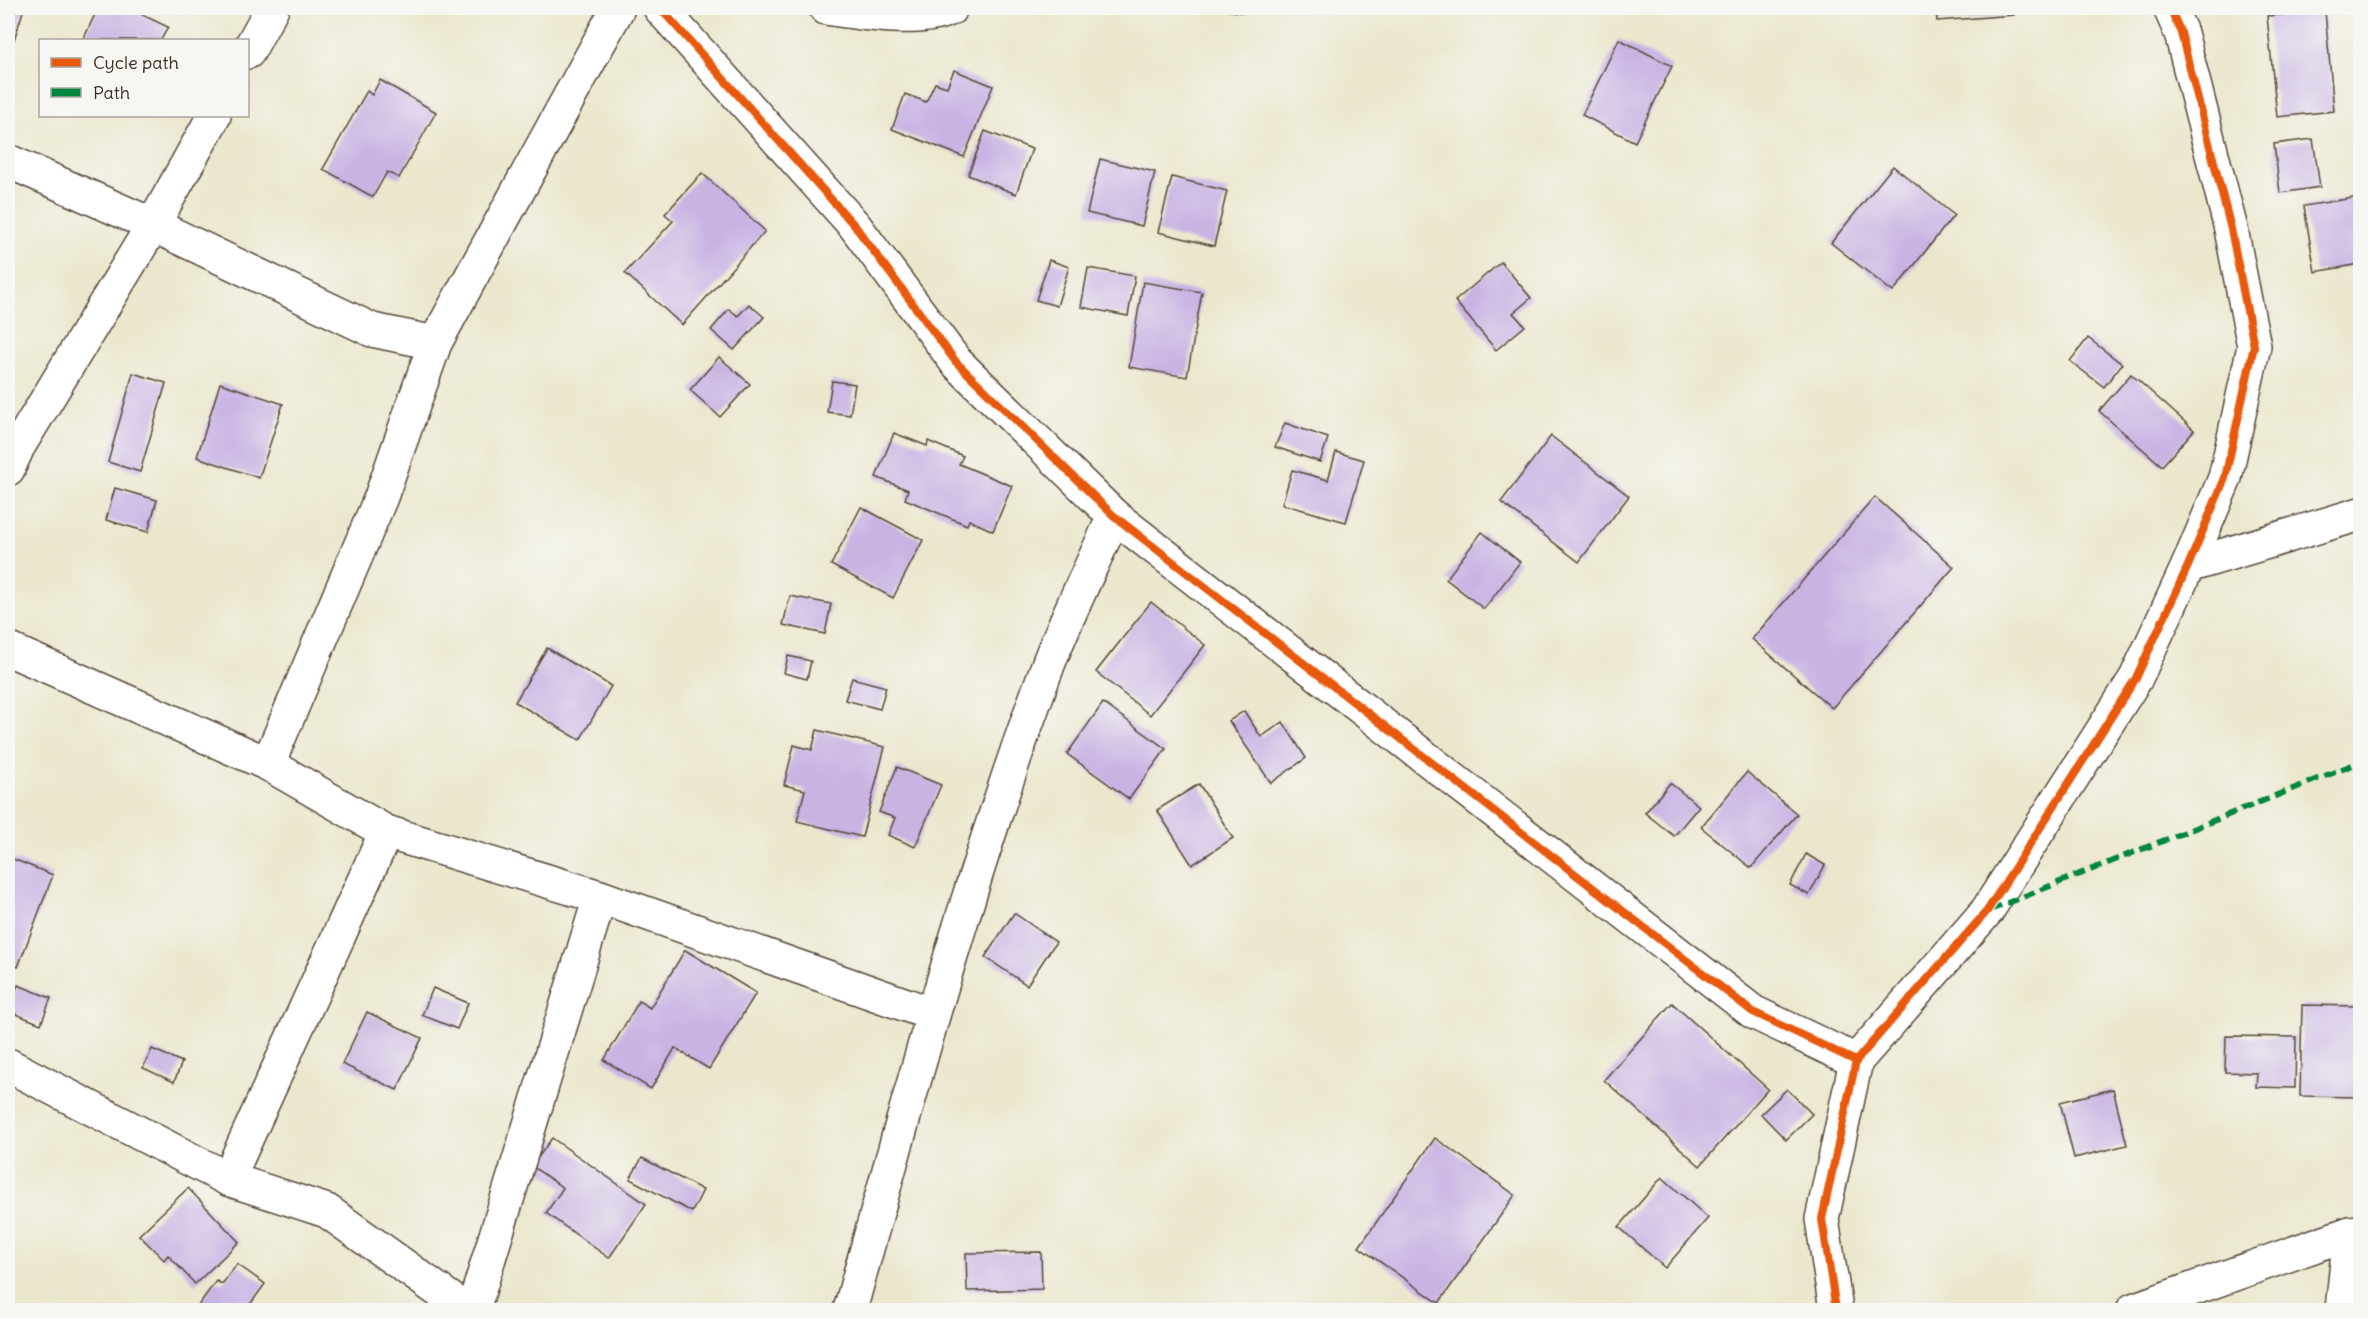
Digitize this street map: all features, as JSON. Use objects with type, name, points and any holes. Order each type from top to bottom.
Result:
[{"type":"street","points":[[249,50],[272,8]]},
{"type":"street","points":[[268,764],[381,497],[435,343],[618,8]]},
{"type":"street","points":[[660,8],[855,226],[956,362],[1114,516],[1753,1012],[1856,1061]]},
{"type":"street","points":[[826,8],[880,16],[940,14],[951,8]]},
{"type":"street","points":[[1836,1311],[1822,1218],[1856,1061],[1987,911],[2136,678],[2188,566],[2225,478],[2254,346],[2231,229],[2181,33],[2170,8]]},
{"type":"street","points":[[8,469],[18,447],[153,225],[213,117]]},
{"type":"street","points":[[8,161],[153,225],[372,330],[435,343]]},
{"type":"street","points":[[2188,566],[2361,514]]},
{"type":"street","points":[[850,1311],[932,1014],[984,850],[1049,663],[1114,516]]},
{"type":"street","points":[[8,649],[268,764],[386,832],[600,897],[932,1014]]},
{"type":"street","points":[[228,1179],[386,832]]},
{"type":"street","points":[[473,1311],[600,897]]},
{"type":"street","points":[[8,1065],[228,1179],[327,1211],[466,1311]]},
{"type":"street","points":[[2133,1311],[2355,1233],[2342,1311]]},
{"type":"building","points":[[8,8],[24,8],[8,59]]},
{"type":"building","points":[[98,8],[128,8],[168,27],[162,39],[83,39]]},
{"type":"building","points":[[1213,8],[1245,8],[1244,13]]},
{"type":"building","points":[[1936,8],[2013,8],[2014,15],[1937,21]]},
{"type":"building","points":[[2325,11],[2334,111],[2277,117],[2267,16]]},
{"type":"building","points":[[1619,39],[1672,66],[1635,142],[1582,115]]},
{"type":"building","points":[[954,70],[993,86],[964,157],[892,129],[905,94],[926,102],[935,83],[947,87]]},
{"type":"building","points":[[380,80],[436,112],[399,178],[387,172],[373,197],[323,169],[367,91],[372,95]]},
{"type":"building","points":[[985,131],[1032,149],[1016,194],[968,175]]},
{"type":"building","points":[[2313,139],[2320,187],[2280,193],[2274,144]]},
{"type":"building","points":[[1100,159],[1155,172],[1142,226],[1087,213]]},
{"type":"building","points":[[1893,166],[1954,215],[1893,292],[1831,243]]},
{"type":"building","points":[[702,173],[765,231],[682,325],[625,273],[673,221],[665,214]]},
{"type":"building","points":[[1172,177],[1227,191],[1214,246],[1158,232]]},
{"type":"building","points":[[2359,197],[2360,264],[2315,272],[2304,206]]},
{"type":"building","points":[[1049,260],[1069,267],[1057,306],[1036,300]]},
{"type":"building","points":[[1501,262],[1531,298],[1513,313],[1525,326],[1496,350],[1455,301]]},
{"type":"building","points":[[1088,268],[1135,276],[1128,316],[1081,307]]},
{"type":"building","points":[[1143,282],[1202,292],[1187,377],[1129,367]]},
{"type":"building","points":[[749,304],[764,317],[734,350],[711,330],[729,309],[738,316]]},
{"type":"building","points":[[2088,338],[2122,364],[2104,387],[2070,361]]},
{"type":"building","points":[[719,357],[750,384],[720,417],[690,390]]},
{"type":"building","points":[[133,373],[166,383],[140,472],[108,462]]},
{"type":"building","points":[[2131,374],[2194,430],[2162,466],[2099,411]]},
{"type":"building","points":[[832,381],[855,384],[850,415],[827,412]]},
{"type":"building","points":[[220,383],[283,404],[259,478],[197,457]]},
{"type":"building","points":[[1285,423],[1328,438],[1320,462],[1275,447]]},
{"type":"building","points":[[894,433],[927,446],[928,441],[963,456],[959,464],[1012,486],[993,531],[969,520],[967,525],[905,499],[908,490],[876,477]]},
{"type":"building","points":[[1551,436],[1629,496],[1579,562],[1501,502]]},
{"type":"building","points":[[1336,452],[1364,460],[1346,522],[1282,504],[1292,470],[1328,480]]},
{"type":"building","points":[[115,488],[157,500],[148,532],[106,520]]},
{"type":"building","points":[[1875,497],[1954,567],[1832,708],[1752,639]]},
{"type":"building","points":[[861,507],[923,540],[893,598],[831,565]]},
{"type":"building","points":[[1482,532],[1520,562],[1484,609],[1446,579]]},
{"type":"building","points":[[790,596],[831,604],[825,634],[783,625]]},
{"type":"building","points":[[1151,602],[1205,645],[1150,715],[1096,672]]},
{"type":"building","points":[[547,648],[611,686],[580,740],[515,702]]},
{"type":"building","points":[[788,656],[811,661],[807,679],[784,673]]},
{"type":"building","points":[[852,678],[886,687],[880,709],[845,700]]},
{"type":"building","points":[[1103,703],[1166,749],[1129,799],[1067,754]]},
{"type":"building","points":[[1244,711],[1261,737],[1283,722],[1306,758],[1271,783],[1229,721]]},
{"type":"building","points":[[817,730],[885,747],[862,837],[797,821],[805,790],[784,785],[794,745],[812,750]]},
{"type":"building","points":[[897,767],[941,785],[915,847],[888,835],[895,818],[879,812]]},
{"type":"building","points":[[1747,772],[1797,814],[1751,868],[1701,827]]},
{"type":"building","points":[[1670,783],[1699,806],[1674,836],[1645,813]]},
{"type":"building","points":[[1199,784],[1233,838],[1192,865],[1157,810]]},
{"type":"building","points":[[1806,854],[1825,865],[1809,895],[1790,885]]},
{"type":"building","points":[[8,857],[53,875],[18,967],[8,963]]},
{"type":"building","points":[[1014,913],[1056,942],[1027,985],[985,957]]},
{"type":"building","points":[[685,950],[756,993],[709,1069],[675,1048],[651,1089],[604,1060],[639,1001],[650,1008]]},
{"type":"building","points":[[18,985],[51,998],[41,1024],[8,1011]]},
{"type":"building","points":[[433,988],[468,1003],[457,1029],[422,1015]]},
{"type":"building","points":[[1672,1003],[1768,1089],[1700,1166],[1604,1080]]},
{"type":"building","points":[[2302,1005],[2360,1006],[2360,1097],[2300,1096]]},
{"type":"building","points":[[367,1012],[422,1038],[397,1090],[342,1064]]},
{"type":"building","points":[[2226,1036],[2296,1037],[2295,1088],[2256,1087],[2257,1073],[2225,1072]]},
{"type":"building","points":[[152,1049],[182,1062],[174,1082],[143,1068]]},
{"type":"building","points":[[1787,1089],[1812,1114],[1786,1140],[1761,1114]]},
{"type":"building","points":[[2113,1089],[2127,1145],[2074,1158],[2060,1102]]},
{"type":"building","points":[[552,1138],[646,1204],[609,1258],[546,1213],[563,1188],[532,1166]]},
{"type":"building","points":[[1435,1138],[1515,1195],[1439,1303],[1359,1247]]},
{"type":"building","points":[[642,1158],[703,1190],[692,1212],[630,1179]]},
{"type":"building","points":[[1662,1177],[1708,1218],[1665,1268],[1619,1227]]},
{"type":"building","points":[[188,1188],[239,1242],[195,1284],[168,1255],[164,1260],[139,1235]]},
{"type":"building","points":[[1041,1252],[1042,1289],[967,1291],[966,1253]]},
{"type":"building","points":[[237,1264],[265,1284],[246,1310],[195,1310],[216,1281],[222,1284]]},
{"type":"marked path","points":[[1990,910],[2360,762]]},
{"type":"cycle path","points":[[660,8],[855,226],[956,362],[1114,516],[1753,1012],[1856,1061]]},
{"type":"cycle path","points":[[1836,1310],[1822,1219],[1856,1061],[1987,911],[2136,678],[2188,566],[2225,478],[2254,346],[2231,229],[2181,33],[2170,8]]}]
